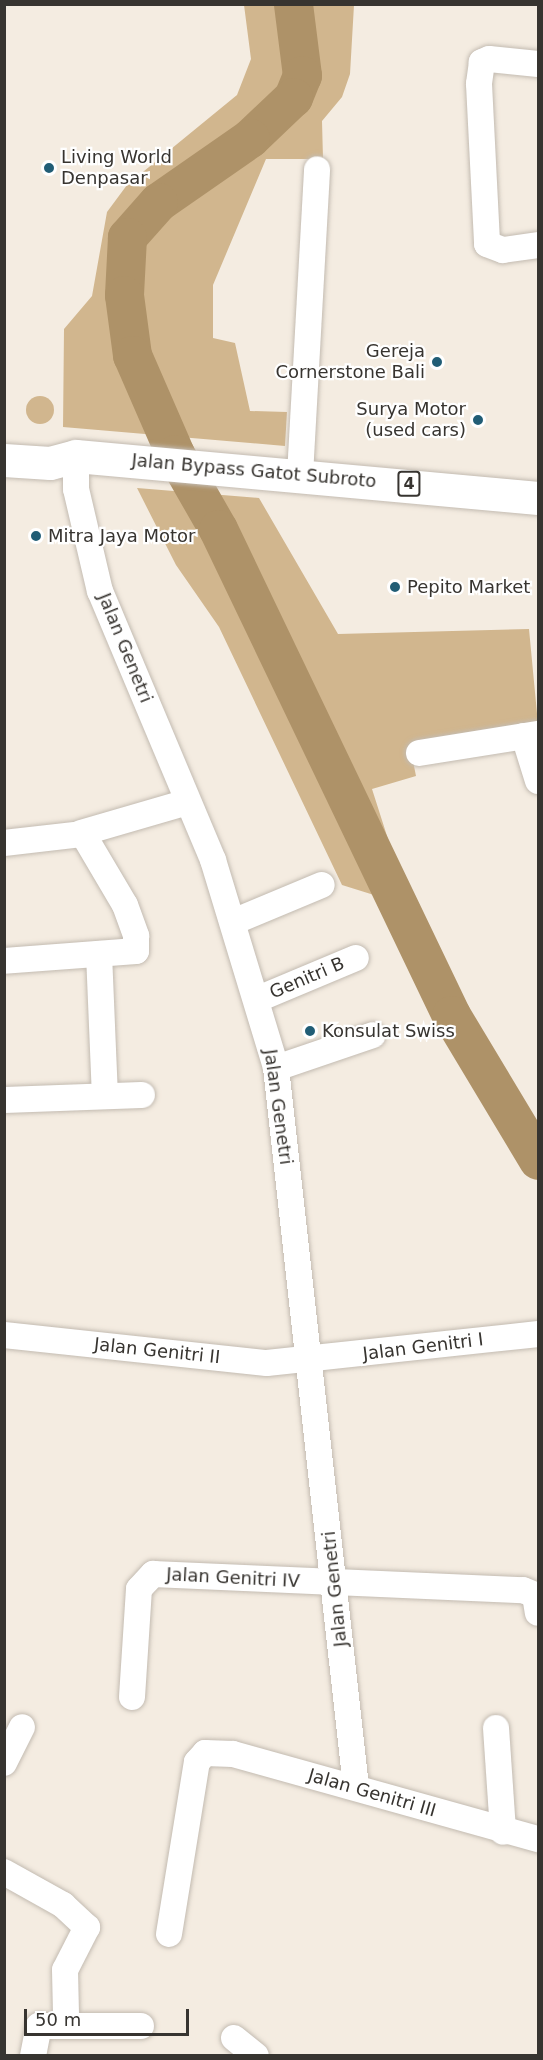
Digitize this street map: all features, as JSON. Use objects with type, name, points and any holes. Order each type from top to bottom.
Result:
[{"type":"highway","name":"Jalan Bypass Gatot Subroto","points":[[4,439],[49,443],[89,457]]},
{"type":"highway","name":"Jalan Bypass Gatot Subroto","points":[[4,460],[50,463],[89,457],[538,498]]},
{"type":"street","points":[[538,64],[489,59],[482,62],[479,84],[487,244],[503,250],[538,245]]},
{"type":"street","points":[[290,474],[317,169]]},
{"type":"street","name":"Jalan Genetri","points":[[89,457],[76,489],[100,591],[188,802],[233,922],[258,999],[276,1068],[336,1585],[356,1787]]},
{"type":"street","points":[[419,753],[531,735],[538,781]]},
{"type":"street","points":[[4,843],[81,833],[188,802]]},
{"type":"street","points":[[4,961],[136,951],[135,928],[81,833]]},
{"type":"street","points":[[233,922],[322,885]]},
{"type":"street","points":[[99,954],[105,1096]]},
{"type":"street","name":"Genitri B","points":[[258,999],[356,958]]},
{"type":"street","points":[[276,1068],[373,1035]]},
{"type":"street","points":[[4,1100],[142,1095]]},
{"type":"street","name":"Jalan Genitri I","points":[[309,1362],[538,1334]]},
{"type":"street","name":"Jalan Genitri II","points":[[4,1335],[267,1363],[309,1362]]},
{"type":"street","name":"Jalan Genitri IV","points":[[132,1698],[139,1589],[147,1575],[336,1585]]},
{"type":"street","points":[[336,1585],[523,1590],[538,1604]]},
{"type":"street","points":[[4,1762],[22,1727]]},
{"type":"street","points":[[496,1728],[503,1832]]},
{"type":"street","name":"Jalan Genitri III","points":[[169,1934],[197,1762],[205,1753],[233,1754],[356,1787],[503,1832],[538,1839]]},
{"type":"street","points":[[4,1872],[63,1905],[87,1927],[65,1970],[66,2013]]},
{"type":"street","points":[[33,2055],[39,2026],[141,2026]]},
{"type":"street","points":[[234,2038],[256,2055]]},
{"type":"shaded area","points":[[244,5],[354,5],[350,74],[342,97],[322,121],[323,159],[266,159],[213,285],[213,338],[235,343],[250,411],[287,412],[285,446],[63,427],[64,329],[92,296],[107,212],[127,185],[237,95],[251,59]]},
{"type":"shaded area","points":[[40,396],[50,400],[54,410],[50,420],[40,424],[30,420],[26,410],[30,400]]},
{"type":"shaded area","points":[[137,488],[259,498],[338,634],[529,629],[538,724],[410,746],[416,776],[372,789],[403,886],[374,895],[342,885],[219,627],[176,565]]},
{"type":"waterway","points":[[293,4],[302,75],[293,97],[250,138],[158,202],[127,237],[124,295],[132,355],[175,454],[218,529],[451,1015],[538,1160]]},
{"type":"place","name":"Living World Denpasar","points":[[49,168]]},
{"type":"place","name":"Gereja Cornerstone Bali","points":[[437,362]]},
{"type":"place","name":"Surya Motor (used cars)","points":[[478,420]]},
{"type":"place","name":"Mitra Jaya Motor","points":[[36,536]]},
{"type":"place","name":"Pepito Market","points":[[395,587]]},
{"type":"place","name":"Konsulat Swiss","points":[[310,1031]]}]
